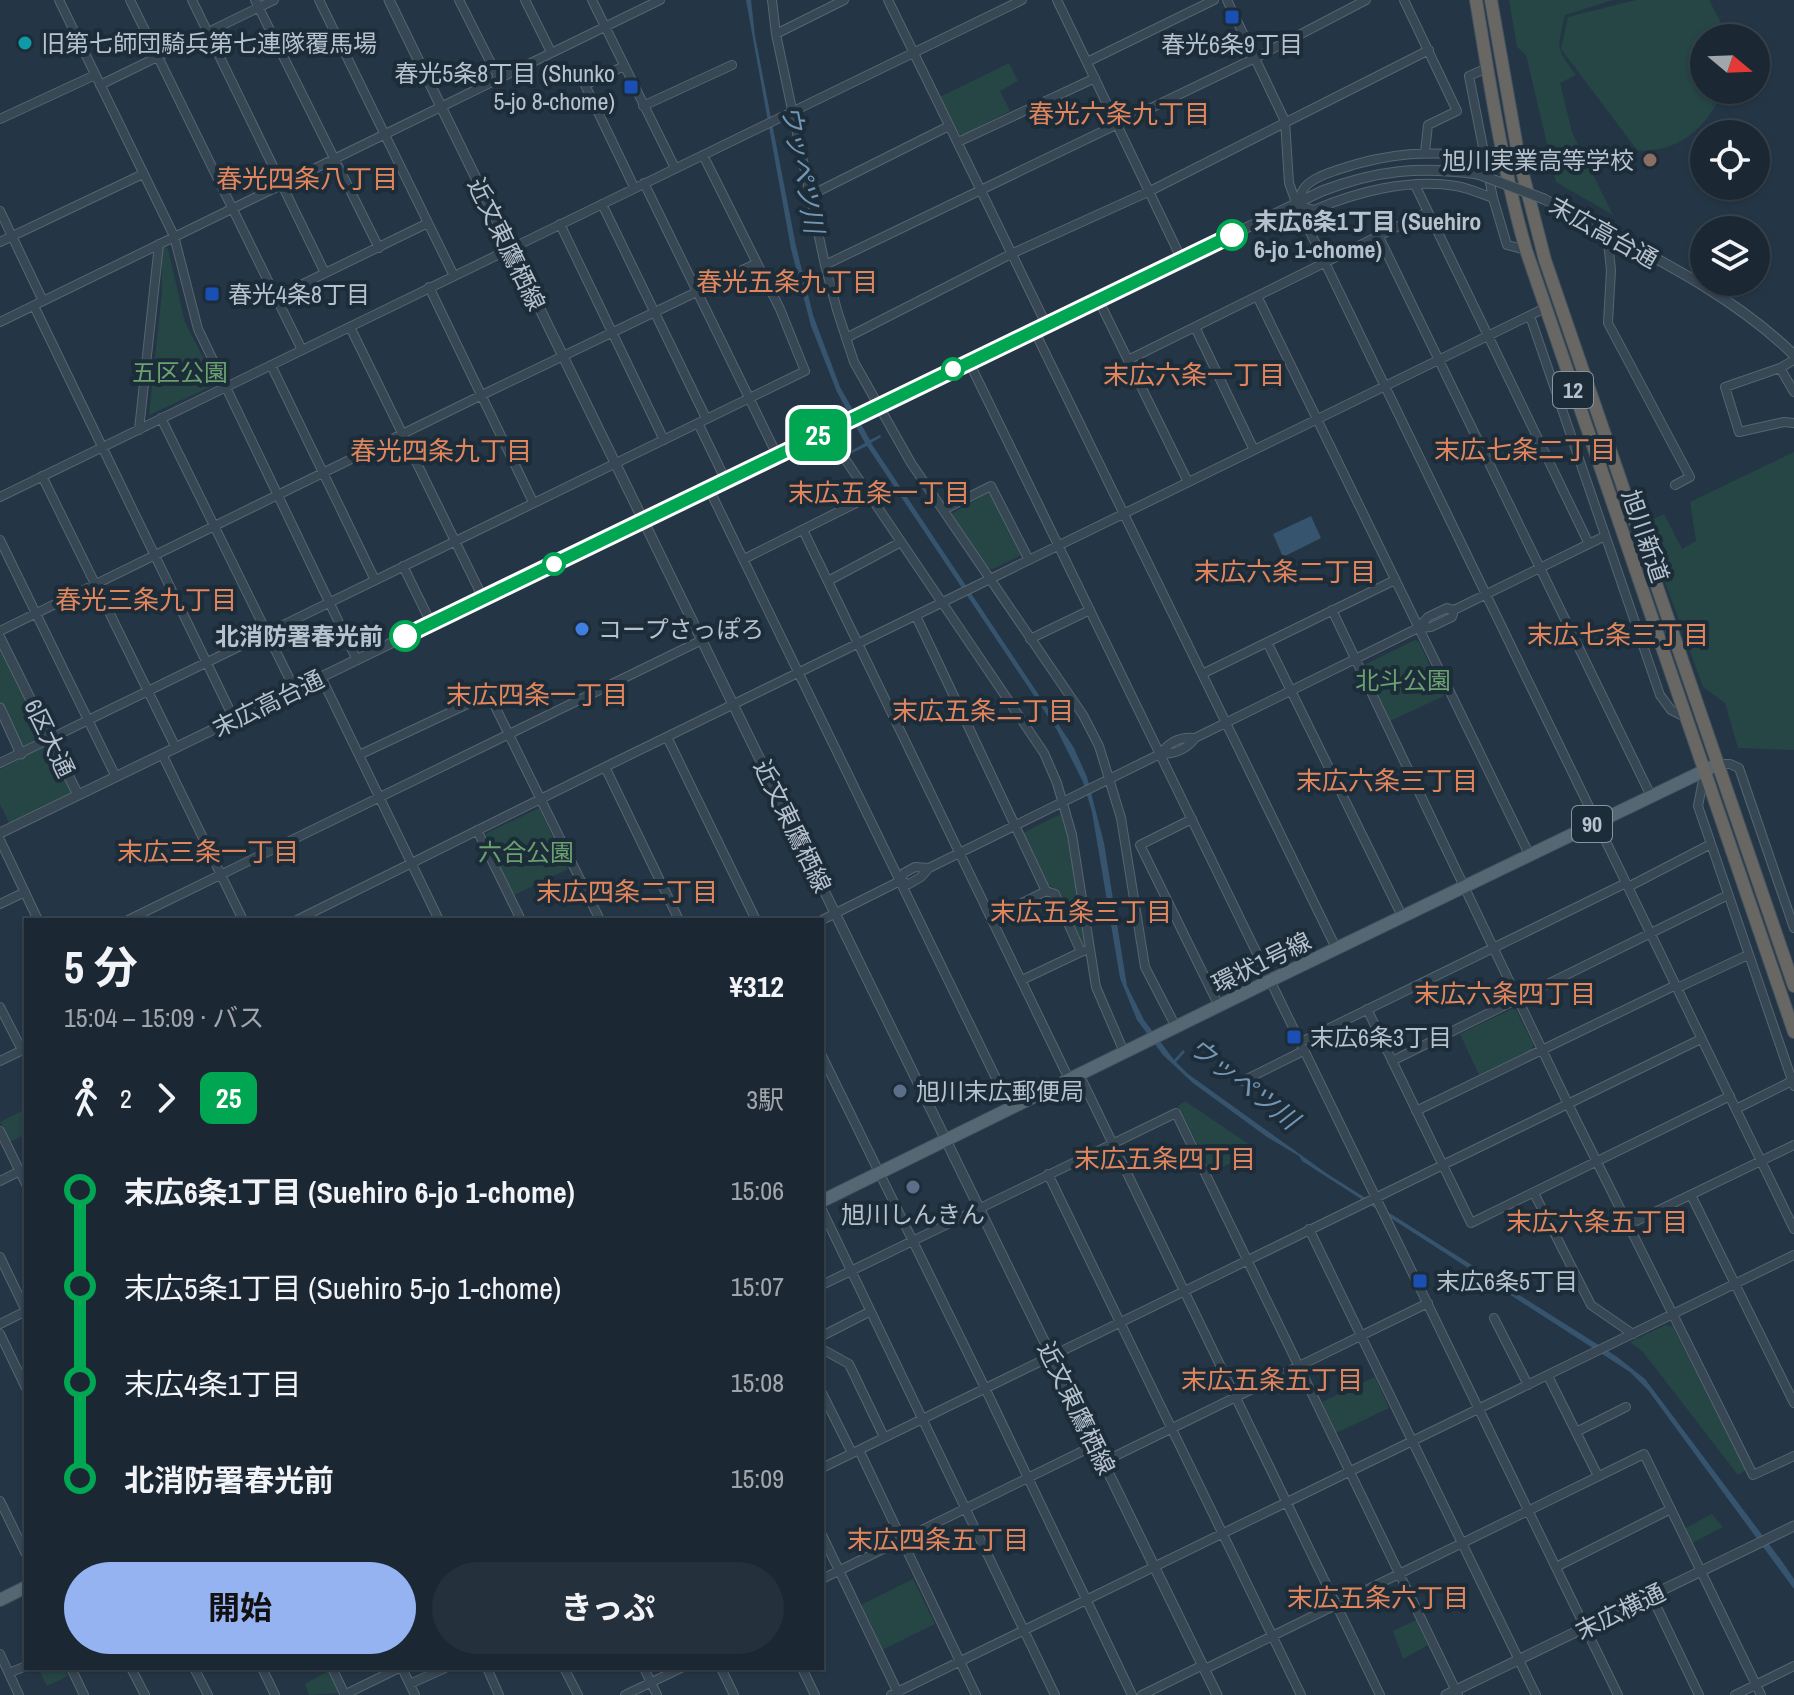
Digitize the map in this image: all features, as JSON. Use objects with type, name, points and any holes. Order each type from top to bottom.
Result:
[{"type":"highway","name":"旭川新道","points":[[1476,0],[1497,134],[1526,250],[1794,1032]]},
{"type":"highway","name":"旭川新道","points":[[1491,0],[1519,159],[1545,260],[1794,986]]},
{"type":"main road","name":"環状1号線","points":[[824,1200],[1720,764]]},
{"type":"main road","points":[[0,1600],[24,1588]]},
{"type":"street","points":[[59,0],[174,236],[198,329],[357,660]]},
{"type":"street","points":[[130,0],[302,350]]},
{"type":"street","points":[[192,0],[325,273]]},
{"type":"street","points":[[100,85],[257,4],[274,0]]},
{"type":"street","points":[[319,0],[454,276]]},
{"type":"street","points":[[459,0],[499,79]]},
{"type":"street","points":[[525,0],[551,52]]},
{"type":"street","points":[[592,0],[675,168]]},
{"type":"street","points":[[0,322],[660,0]]},
{"type":"street","points":[[772,0],[789,113],[811,195],[825,265],[854,362],[911,463],[986,581],[1083,715],[1099,746],[1128,851],[1145,967],[1172,1029]]},
{"type":"street","points":[[776,34],[844,0]]},
{"type":"street","points":[[888,0],[1046,324]]},
{"type":"street","points":[[0,497],[1022,0]]},
{"type":"street","points":[[1057,0],[1181,258]]},
{"type":"street","points":[[1087,62],[1214,0]]},
{"type":"street","points":[[1227,0],[1285,121],[1289,183],[1297,205],[1794,1229]]},
{"type":"street","points":[[825,265],[1255,58],[1366,0]]},
{"type":"street","points":[[1404,0],[1457,111],[1428,125],[1425,152]]},
{"type":"street","name":"近文東鷹栖線","points":[[392,1],[562,357],[1217,1695]]},
{"type":"street","points":[[257,4],[379,248]]},
{"type":"street","points":[[846,338],[1011,254],[1150,191],[1429,50]]},
{"type":"street","points":[[643,106],[732,65]]},
{"type":"street","points":[[624,66],[585,85],[634,187]]},
{"type":"street","points":[[1487,68],[1469,76],[1493,198],[1507,245],[1526,250]]},
{"type":"street","points":[[0,119],[95,75]]},
{"type":"street","points":[[958,142],[1095,78]]},
{"type":"street","points":[[811,195],[949,126]]},
{"type":"street","points":[[1297,205],[1305,188],[1326,174],[1395,154],[1484,155]]},
{"type":"street","points":[[0,763],[805,371],[780,309],[703,155]]},
{"type":"street","name":"末広高台通","points":[[0,833],[1181,258],[1322,191],[1357,178],[1387,172],[1445,170],[1478,174],[1544,199],[1732,303],[1768,330],[1794,357]]},
{"type":"street","points":[[0,242],[143,174]]},
{"type":"street","points":[[644,183],[777,455]]},
{"type":"street","points":[[1297,205],[1314,210],[1337,200],[1415,185],[1456,186],[1493,198]]},
{"type":"street","points":[[1415,185],[1589,544]]},
{"type":"street","points":[[602,204],[656,312],[726,481]]},
{"type":"street","points":[[0,211],[103,447],[234,719]]},
{"type":"street","points":[[1128,360],[1427,212]]},
{"type":"street","points":[[276,297],[428,223]]},
{"type":"street","points":[[560,224],[664,440]]},
{"type":"street","points":[[1607,233],[1611,270],[1608,323],[1690,477],[1675,485]]},
{"type":"street","points":[[1379,237],[1651,796]]},
{"type":"street","points":[[139,430],[159,244]]},
{"type":"street","points":[[0,631],[757,263]]},
{"type":"street","points":[[429,287],[533,502]]},
{"type":"street","points":[[1257,296],[1530,856]]},
{"type":"street","points":[[1098,299],[1188,482]]},
{"type":"street","points":[[301,918],[1545,308]]},
{"type":"street","points":[[1530,316],[1660,695],[1671,710],[1685,717]]},
{"type":"street","points":[[350,327],[483,598]]},
{"type":"street","points":[[1195,327],[1254,450]]},
{"type":"street","points":[[1034,330],[1337,950]]},
{"type":"street","points":[[1794,357],[1780,368],[1725,387],[1739,432],[1784,422],[1794,423]]},
{"type":"street","points":[[969,362],[1618,1695]]},
{"type":"street","points":[[271,365],[375,580]]},
{"type":"street","points":[[1780,368],[1794,392]]},
{"type":"street","points":[[161,418],[295,690]]},
{"type":"street","points":[[826,431],[901,542],[947,600],[1044,753],[1067,801],[1086,951],[1096,987],[1124,1052]]},
{"type":"street","points":[[42,476],[176,748]]},
{"type":"street","points":[[943,510],[991,486],[1029,560]]},
{"type":"street","points":[[709,489],[1010,1107]]},
{"type":"street","points":[[744,559],[870,496]]},
{"type":"street","points":[[803,530],[1022,980],[1112,1144],[1380,1695]]},
{"type":"street","points":[[824,919],[900,881],[909,884],[929,868],[960,852],[1160,754],[1171,754],[1189,746],[1195,738],[1225,722],[1418,628],[1428,617],[1447,608],[1454,610],[1605,536]]},
{"type":"street","points":[[0,540],[116,777]]},
{"type":"street","points":[[828,581],[901,542]]},
{"type":"street","points":[[403,566],[431,623]]},
{"type":"street","points":[[1202,674],[1395,580]]},
{"type":"street","points":[[1030,639],[1090,610]]},
{"type":"street","points":[[1332,610],[1568,1104],[1753,1475],[1794,1456]]},
{"type":"street","points":[[916,616],[1046,891]]},
{"type":"street","name":"6区大通","points":[[0,638],[78,795]]},
{"type":"street","points":[[132,918],[702,640]]},
{"type":"street","points":[[1267,642],[1403,918]]},
{"type":"street","points":[[321,677],[438,918]]},
{"type":"street","points":[[359,755],[489,694],[599,918]]},
{"type":"street","name":"6区大通","points":[[0,708],[21,754]]},
{"type":"street","points":[[667,737],[755,918]]},
{"type":"street","points":[[162,754],[242,918]]},
{"type":"street","points":[[1720,764],[1739,768],[1794,928]]},
{"type":"street","points":[[605,767],[678,918]]},
{"type":"street","points":[[1704,770],[1698,806],[1793,1083],[1736,1109]]},
{"type":"street","points":[[1128,851],[1192,819]]},
{"type":"street","points":[[477,830],[520,918]]},
{"type":"street","points":[[0,840],[37,918]]},
{"type":"street","points":[[1243,1081],[1367,1009],[1711,844]]},
{"type":"street","points":[[1140,845],[1219,1006]]},
{"type":"street","points":[[992,918],[1046,891],[1055,894],[1086,951]]},
{"type":"street","points":[[0,904],[25,892]]},
{"type":"street","points":[[1392,1061],[1728,895]]},
{"type":"street","points":[[1733,908],[1748,900]]},
{"type":"street","points":[[1022,980],[1086,951]]},
{"type":"street","points":[[1416,1111],[1676,986],[1748,955]]},
{"type":"street","points":[[0,1007],[24,1049],[0,1061]]},
{"type":"street","points":[[1367,1009],[1471,1223],[1730,1096]]},
{"type":"street","points":[[824,1467],[1701,1039]]},
{"type":"street","points":[[824,1060],[1132,1695]]},
{"type":"street","points":[[824,1284],[1176,1113],[1457,1692]]},
{"type":"street","points":[[0,1131],[23,1170],[0,1181]]},
{"type":"street","points":[[1628,1225],[1794,1145]]},
{"type":"street","points":[[1048,1174],[1301,1695]]},
{"type":"street","points":[[1534,1193],[1591,1305],[1633,1334]]},
{"type":"street","points":[[1691,1195],[1794,1403]]},
{"type":"street","points":[[824,1214],[1055,1695]]},
{"type":"street","points":[[1309,1229],[1536,1695]]},
{"type":"street","points":[[824,1539],[896,1694],[1794,1255]]},
{"type":"street","points":[[0,1257],[24,1307]]},
{"type":"street","points":[[1103,1462],[1428,1303]]},
{"type":"street","points":[[0,1324],[24,1312]]},
{"type":"street","points":[[824,1335],[869,1312]]},
{"type":"street","points":[[1494,1318],[1528,1385]]},
{"type":"street","points":[[0,1334],[24,1384]]},
{"type":"street","points":[[824,1350],[849,1364],[884,1437]]},
{"type":"street","points":[[1548,1376],[1598,1476]]},
{"type":"street","points":[[824,1397],[902,1540],[976,1695]]},
{"type":"street","points":[[1576,1432],[1626,1407]]},
{"type":"street","points":[[824,1578],[1095,1445]]},
{"type":"street","points":[[1142,1695],[1272,1636],[1644,1454],[1761,1695]]},
{"type":"street","points":[[0,1501],[24,1550]]},
{"type":"street","points":[[1556,1567],[1671,1509]]},
{"type":"street","name":"末広横通","points":[[1446,1695],[1793,1528]]},
{"type":"street","points":[[1651,1595],[1699,1695]]},
{"type":"street","points":[[0,1654],[19,1695]]},
{"type":"street","points":[[1735,1695],[1794,1666]]},
{"type":"street","points":[[9,1673],[24,1667]]},
{"type":"street","points":[[72,1670],[84,1695]]},
{"type":"street","points":[[132,1670],[145,1695]]},
{"type":"street","points":[[195,1670],[208,1695]]},
{"type":"street","points":[[263,1670],[275,1695]]},
{"type":"street","points":[[333,1670],[344,1695],[398,1670]]},
{"type":"street","points":[[403,1670],[415,1695]]},
{"type":"street","points":[[410,1684],[441,1670]]},
{"type":"street","points":[[488,1670],[499,1695]]},
{"type":"street","points":[[565,1670],[578,1695]]},
{"type":"street","points":[[645,1670],[657,1695]]},
{"type":"street","points":[[625,1695],[677,1670]]},
{"type":"street","points":[[722,1670],[734,1695]]},
{"type":"street","points":[[803,1670],[815,1695]]},
{"type":"green space","points":[[1509,0],[1613,0],[1565,15],[1559,42],[1561,52],[1576,75],[1560,83],[1572,132],[1613,215],[1556,182],[1526,55],[1517,47]]},
{"type":"green space","points":[[1636,0],[1709,0],[1721,24],[1690,24],[1690,104],[1716,104],[1709,116],[1705,120],[1690,120],[1690,135],[1678,143],[1666,148],[1637,150],[1561,49],[1568,17]]},
{"type":"green space","points":[[1009,63],[1018,81],[1000,91],[1010,111],[963,135],[958,133],[940,97]]},
{"type":"green space","name":"五区公園","points":[[165,247],[185,322],[213,377],[212,386],[149,415],[162,292],[162,249]]},
{"type":"green space","points":[[1794,452],[1794,750],[1738,748],[1725,703],[1703,687],[1644,524],[1664,514],[1682,549],[1696,541],[1690,502]]},
{"type":"green space","points":[[988,493],[992,495],[1021,555],[993,569],[987,568],[951,514]]},
{"type":"green space","points":[[0,638],[78,795],[11,827],[0,804],[0,769],[22,758],[0,708]]},
{"type":"green space","name":"北斗公園","points":[[1415,640],[1419,642],[1444,696],[1390,721],[1365,669],[1366,664]]},
{"type":"green space","name":"六合公園","points":[[539,808],[568,869],[514,895],[485,834]]},
{"type":"green space","points":[[1063,813],[1086,944],[1082,945],[1060,892],[1046,883],[1023,833]]},
{"type":"green space","points":[[1512,1009],[1516,1010],[1533,1044],[1532,1050],[1479,1075],[1460,1034]]},
{"type":"green space","points":[[1185,1101],[1256,1149],[1212,1173],[1178,1106]]},
{"type":"green space","points":[[24,1110],[24,1135],[10,1142],[0,1122]]},
{"type":"green space","points":[[1666,1325],[1673,1327],[1746,1470],[1738,1475],[1643,1352],[1630,1342]]},
{"type":"green space","points":[[1375,1377],[1389,1408],[1336,1433],[1322,1402]]},
{"type":"green space","points":[[1712,1514],[1723,1527],[1690,1544],[1684,1529]]},
{"type":"green space","points":[[913,1579],[935,1624],[882,1650],[861,1605]]},
{"type":"green space","points":[[1416,1620],[1428,1645],[1403,1659],[1393,1631]]},
{"type":"green space","points":[[39,1670],[65,1670],[68,1676],[47,1686]]},
{"type":"green space","points":[[328,1671],[339,1693],[309,1695],[305,1684]]},
{"type":"water","points":[[746,0],[751,0],[755,36],[796,246],[813,315],[840,387],[870,440],[880,435],[871,443],[1074,748],[1087,777],[1104,843],[1127,986],[1144,1020],[1174,1060],[1183,1050],[1185,1052],[1176,1062],[1188,1074],[1326,1173],[1616,1356],[1645,1379],[1781,1560],[1794,1579],[1794,1589],[1648,1390],[1630,1372],[1267,1137],[1193,1083],[1163,1055],[1137,1020],[1120,978],[1092,812],[1083,782],[1057,730],[867,446],[851,451],[865,443],[837,392],[811,326],[791,249]]},
{"type":"water","points":[[1311,516],[1321,538],[1283,557],[1273,534]]},
{"type":"bus line","name":"25","points":[[405,636],[1232,235]]},
{"type":"place","name":"春光6条9丁目","points":[[1232,17]]},
{"type":"place","name":"旧第七師団騎兵第七連隊覆馬場","points":[[25,43]]},
{"type":"place","name":"春光5条8丁目 (Shunko 5-jo 8-chome)","points":[[631,87]]},
{"type":"place","name":"旭川実業高等学校","points":[[1650,160]]},
{"type":"place","name":"末広6条1丁目 (Suehiro 6-jo 1-chome)","points":[[1232,235]]},
{"type":"place","name":"春光4条8丁目","points":[[212,294]]},
{"type":"place","name":"コープさっぽろ","points":[[582,629]]},
{"type":"place","name":"北消防署春光前","points":[[405,636]]},
{"type":"place","name":"末広6条3丁目","points":[[1294,1037]]},
{"type":"place","name":"旭川末広郵便局","points":[[900,1091]]},
{"type":"place","name":"旭川しんきん","points":[[913,1187]]},
{"type":"place","name":"末広6条5丁目","points":[[1420,1281]]},
{"type":"district","name":"春光六条九丁目","points":[[1119,113]]},
{"type":"district","name":"春光四条八丁目","points":[[307,178]]},
{"type":"district","name":"春光五条九丁目","points":[[787,281]]},
{"type":"district","name":"末広六条一丁目","points":[[1194,374]]},
{"type":"district","name":"末広七条二丁目","points":[[1525,449]]},
{"type":"district","name":"春光四条九丁目","points":[[441,450]]},
{"type":"district","name":"末広五条一丁目","points":[[879,492]]},
{"type":"district","name":"末広六条二丁目","points":[[1285,571]]},
{"type":"district","name":"春光三条九丁目","points":[[146,599]]},
{"type":"district","name":"末広七条三丁目","points":[[1618,634]]},
{"type":"district","name":"末広四条一丁目","points":[[537,694]]},
{"type":"district","name":"末広五条二丁目","points":[[983,710]]},
{"type":"district","name":"末広六条三丁目","points":[[1387,780]]},
{"type":"district","name":"末広三条一丁目","points":[[208,851]]},
{"type":"district","name":"末広四条二丁目","points":[[627,891]]},
{"type":"district","name":"末広五条三丁目","points":[[1081,911]]},
{"type":"district","name":"末広六条四丁目","points":[[1505,993]]},
{"type":"district","name":"末広五条四丁目","points":[[1165,1158]]},
{"type":"district","name":"末広六条五丁目","points":[[1597,1221]]},
{"type":"district","name":"末広五条五丁目","points":[[1272,1379]]},
{"type":"district","name":"末広四条五丁目","points":[[938,1539]]},
{"type":"district","name":"末広五条六丁目","points":[[1378,1597]]},
{"type":"water label","name":"ウッペツ川","points":[[803,169]]},
{"type":"water label","name":"ウッペツ川","points":[[1244,1083]]}]
